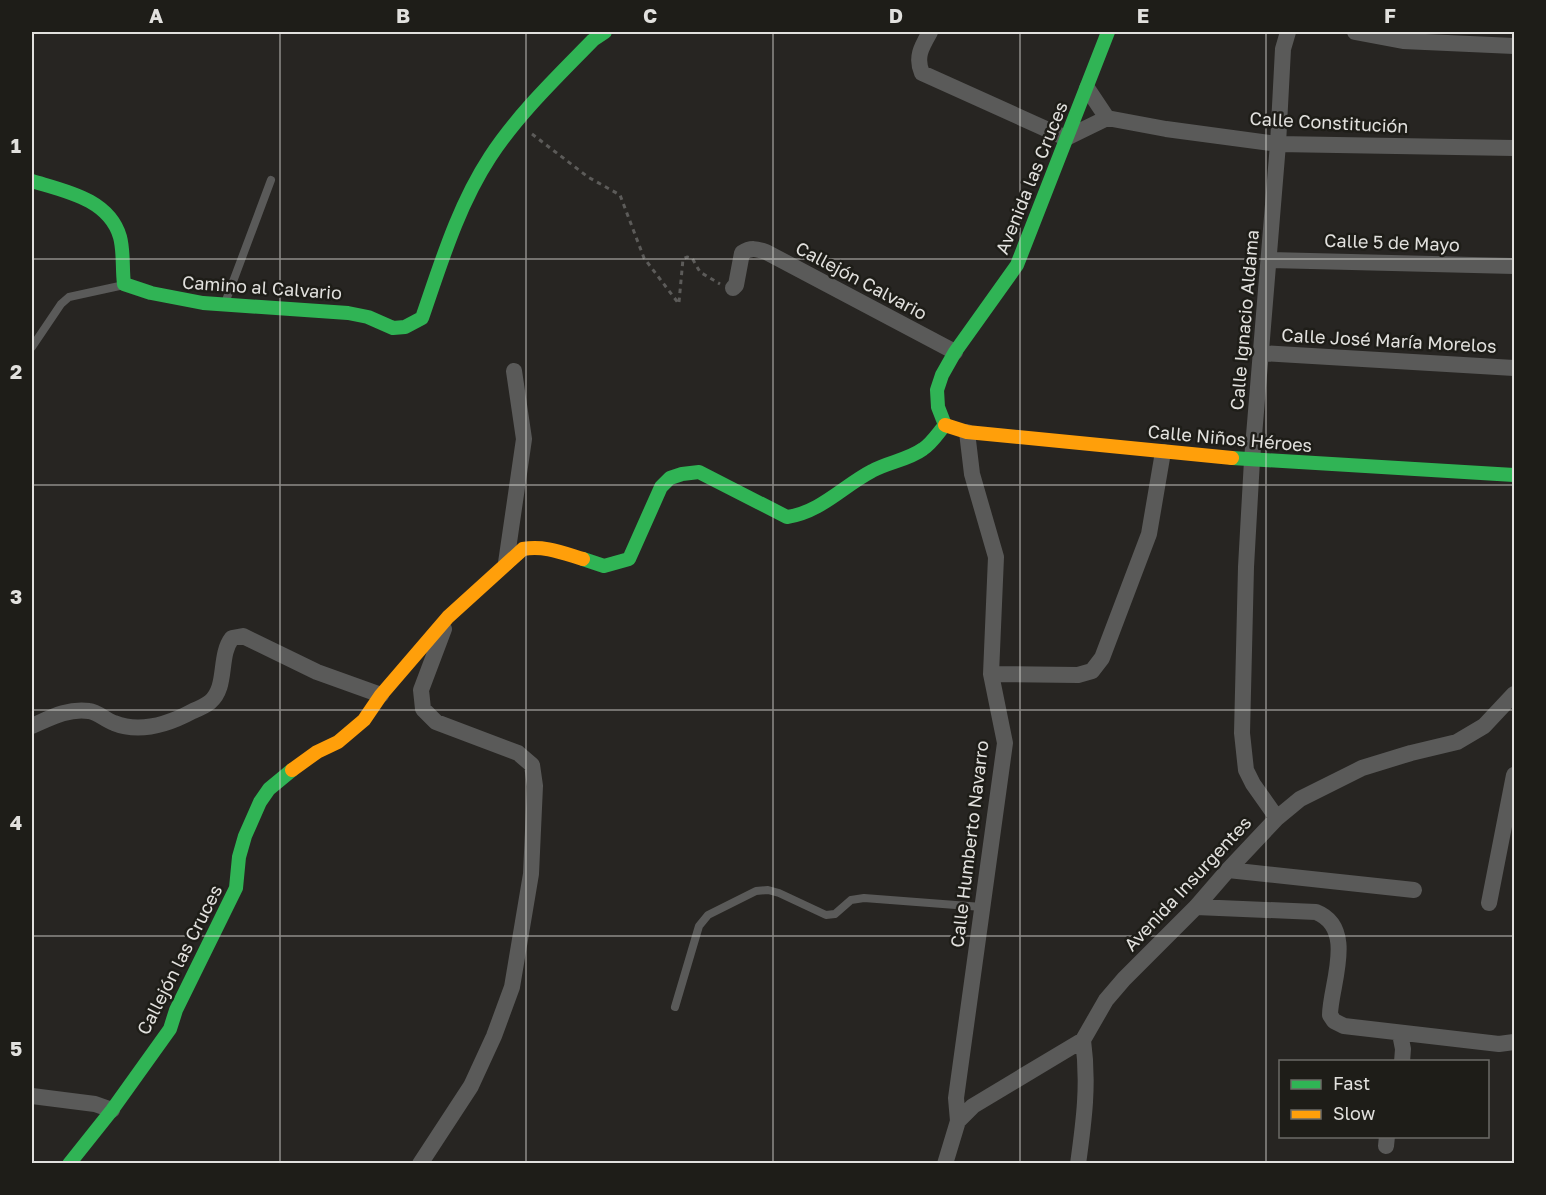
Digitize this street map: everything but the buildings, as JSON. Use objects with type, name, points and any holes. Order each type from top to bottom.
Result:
[{"type":"street","points":[[515,122],[593,40],[605,32]]},
{"type":"street","points":[[930,32],[919,50],[918,64],[922,73],[1066,138],[1107,118],[1087,88]]},
{"type":"street","name":"Avenida las Cruces","points":[[945,425],[938,407],[937,390],[942,375],[955,352],[1017,265],[1108,32]]},
{"type":"street","name":"Calle Ignacio Aldama","points":[[1277,819],[1246,770],[1242,733],[1246,567],[1252,460],[1278,144],[1282,49],[1288,32]]},
{"type":"street","points":[[1355,32],[1403,42],[1515,46]]},
{"type":"street","name":"Calle Constitución","points":[[1107,118],[1166,129],[1278,144],[1515,148]]},
{"type":"street","name":"Camino al Calvario","points":[[124,284],[142,292],[182,302],[224,307],[337,311],[366,316],[394,328],[411,326],[422,318],[456,224],[479,175],[515,122]]},
{"type":"street","points":[[32,181],[75,194],[95,203],[112,219],[120,237],[124,284]]},
{"type":"street","name":"Callejón Calvario","points":[[733,288],[736,285],[742,253],[748,249],[756,249],[766,252],[955,352]]},
{"type":"street","name":"Calle 5 de Mayo","points":[[1269,260],[1515,266]]},
{"type":"street","name":"Calle José María Morelos","points":[[1261,353],[1515,368]]},
{"type":"street","points":[[506,563],[524,439],[514,371]]},
{"type":"street","name":"Calle Niños Héroes","points":[[945,425],[967,432],[1252,460],[1515,475]]},
{"type":"street","name":"Callejón las Cruces","points":[[69,1164],[112,1110],[170,1029],[176,1010],[236,888],[239,857],[245,836],[260,802],[269,789],[317,752],[338,742],[364,720],[381,694],[448,617],[506,563],[523,549],[533,547],[547,548],[604,566],[629,559],[637,547],[659,491],[666,481],[687,472],[699,472],[778,513],[787,517],[798,517],[869,472],[919,452],[945,425]]},
{"type":"street","name":"Calle Humberto Navarro","points":[[958,1120],[956,1098],[1005,743],[991,674],[996,557],[972,474],[967,432]]},
{"type":"street","points":[[991,674],[1078,675],[1092,671],[1102,658],[1149,534],[1163,452]]},
{"type":"street","points":[[420,1164],[471,1086],[494,1036],[512,987],[531,874],[535,786],[532,765],[518,753],[436,722],[423,709],[421,690],[448,617]]},
{"type":"street","points":[[32,726],[76,710],[92,711],[114,723],[130,728],[148,728],[177,720],[211,702],[219,687],[226,645],[232,638],[243,636],[317,672],[381,694]]},
{"type":"street","name":"Avenida Insurgentes","points":[[958,1120],[973,1106],[1083,1040],[1106,1000],[1124,979],[1196,907],[1277,819],[1300,799],[1362,768],[1457,742],[1484,726],[1515,694]]},
{"type":"street","points":[[1489,903],[1515,775]]},
{"type":"street","points":[[1228,870],[1414,890]]},
{"type":"street","points":[[1196,907],[1316,912],[1324,915],[1332,924],[1340,958],[1330,1016],[1344,1026],[1499,1044],[1515,1042]]},
{"type":"street","points":[[1400,1034],[1402,1060]]},
{"type":"street","points":[[1078,1164],[1086,1108],[1087,1069],[1083,1040]]},
{"type":"street","points":[[32,1096],[95,1104],[112,1110]]},
{"type":"street","points":[[945,1164],[958,1120]]},
{"type":"lane","points":[[224,307],[271,180]]},
{"type":"lane","points":[[32,347],[61,304],[69,297],[124,284]]},
{"type":"lane","points":[[675,1007],[699,926],[708,915],[756,891],[768,890],[779,893],[826,915],[835,914],[851,900],[864,897],[982,907]]},
{"type":"path","points":[[515,122],[588,177],[620,195],[644,258],[679,304],[683,259],[687,257],[692,258],[700,272],[728,288],[733,288]]},
{"type":"traffic: fast","points":[[32,181],[84,198],[106,214],[120,237],[124,284],[151,293],[203,303],[348,313],[368,317],[393,328],[405,327],[422,318],[459,215],[490,157],[539,96],[593,40],[605,32]]},
{"type":"traffic: fast","points":[[945,425],[938,407],[937,390],[942,375],[955,352],[1017,265],[1108,32]]},
{"type":"traffic: fast","points":[[583,559],[604,566],[629,559],[661,487],[670,478],[699,472],[787,517],[811,510],[872,471],[917,453],[929,444],[945,425]]},
{"type":"traffic: fast","points":[[1232,458],[1514,475]]},
{"type":"traffic: fast","points":[[69,1164],[112,1110],[170,1029],[176,1010],[236,888],[239,857],[245,836],[260,802],[269,789],[292,770]]},
{"type":"traffic: slow","points":[[945,425],[967,432],[1232,458]]},
{"type":"traffic: slow","points":[[292,770],[317,752],[338,742],[364,720],[381,695],[448,617],[523,549],[546,549],[583,559]]}]
